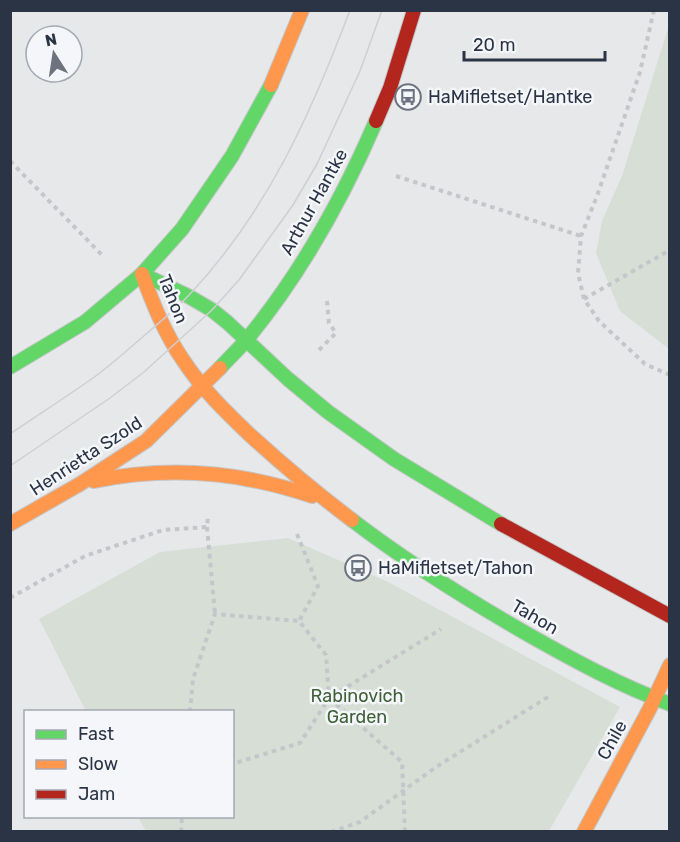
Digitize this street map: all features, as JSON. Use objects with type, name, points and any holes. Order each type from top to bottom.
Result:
[{"type":"main road","points":[[10,367],[85,322],[142,274],[183,229],[232,156],[268,93],[302,10]]},
{"type":"main road","name":"Arthur Hantke","points":[[202,387],[247,339],[283,291],[323,228],[359,161],[390,88],[414,10]]},
{"type":"main road","name":"Tahon","points":[[142,274],[212,310],[328,412],[394,459],[484,514],[669,616]]},
{"type":"main road","name":"Tahon","points":[[142,274],[151,300],[173,346],[202,387],[280,462],[326,501],[422,570],[513,626],[592,669],[669,704]]},
{"type":"main road","name":"Henrietta Szold","points":[[10,524],[80,484],[146,441],[202,387]]},
{"type":"main road","points":[[80,484],[108,477],[158,472],[244,479],[278,485],[326,501]]},
{"type":"main road","name":"Chile","points":[[584,831],[655,699],[669,665]]},
{"type":"path","points":[[654,10],[640,72],[581,236],[578,273],[584,299],[599,321],[645,364],[669,375]]},
{"type":"path","points":[[10,161],[105,258]]},
{"type":"path","points":[[390,174],[581,236]]},
{"type":"path","points":[[584,299],[669,250]]},
{"type":"path","points":[[190,710],[193,679],[215,615],[207,527],[212,476]]},
{"type":"path","points":[[278,485],[318,586],[299,621]]},
{"type":"path","points":[[10,598],[85,556],[163,530],[207,527]]},
{"type":"path","points":[[234,763],[300,743],[329,698],[480,605]]},
{"type":"path","points":[[215,615],[299,621],[326,655],[329,698],[402,762],[405,831]]},
{"type":"path","points":[[331,831],[360,822],[436,767],[592,669]]},
{"type":"green space","points":[[669,25],[669,349],[620,311],[596,253],[602,221],[622,176]]},
{"type":"green space","name":"Rabinovich Garden","points":[[288,538],[388,582],[620,707],[549,831],[146,831],[139,818],[234,818],[234,710],[85,710],[39,619],[160,552]]},
{"type":"tram line","points":[[10,434],[114,362],[179,305],[217,263],[264,196],[303,124],[350,10]]},
{"type":"tram line","points":[[10,466],[144,372],[212,310],[239,280],[293,205],[317,164],[360,71],[382,10]]},
{"type":"traffic: fast","points":[[10,367],[85,322],[142,274],[182,229],[232,156],[271,85]]},
{"type":"traffic: fast","points":[[220,368],[245,342],[286,288],[320,234],[350,178],[376,121]]},
{"type":"traffic: fast","points":[[142,274],[212,310],[328,412],[394,459],[501,524]]},
{"type":"traffic: fast","points":[[352,520],[439,581],[529,635],[598,672],[670,704]]},
{"type":"traffic: slow","points":[[271,85],[302,10]]},
{"type":"traffic: slow","points":[[142,274],[171,340],[190,371],[206,390],[262,446],[352,520]]},
{"type":"traffic: slow","points":[[10,524],[80,484],[146,441],[220,368]]},
{"type":"traffic: slow","points":[[94,481],[149,474],[204,474],[259,481],[312,496]]},
{"type":"traffic: slow","points":[[584,832],[650,708],[670,665]]},
{"type":"traffic: jam","points":[[376,121],[390,88],[414,10]]},
{"type":"traffic: jam","points":[[501,524],[670,616]]},
{"type":"place","name":"HaMifletset/Hantke","points":[[408,97]]},
{"type":"place","name":"HaMifletset/Tahon","points":[[358,568]]}]
